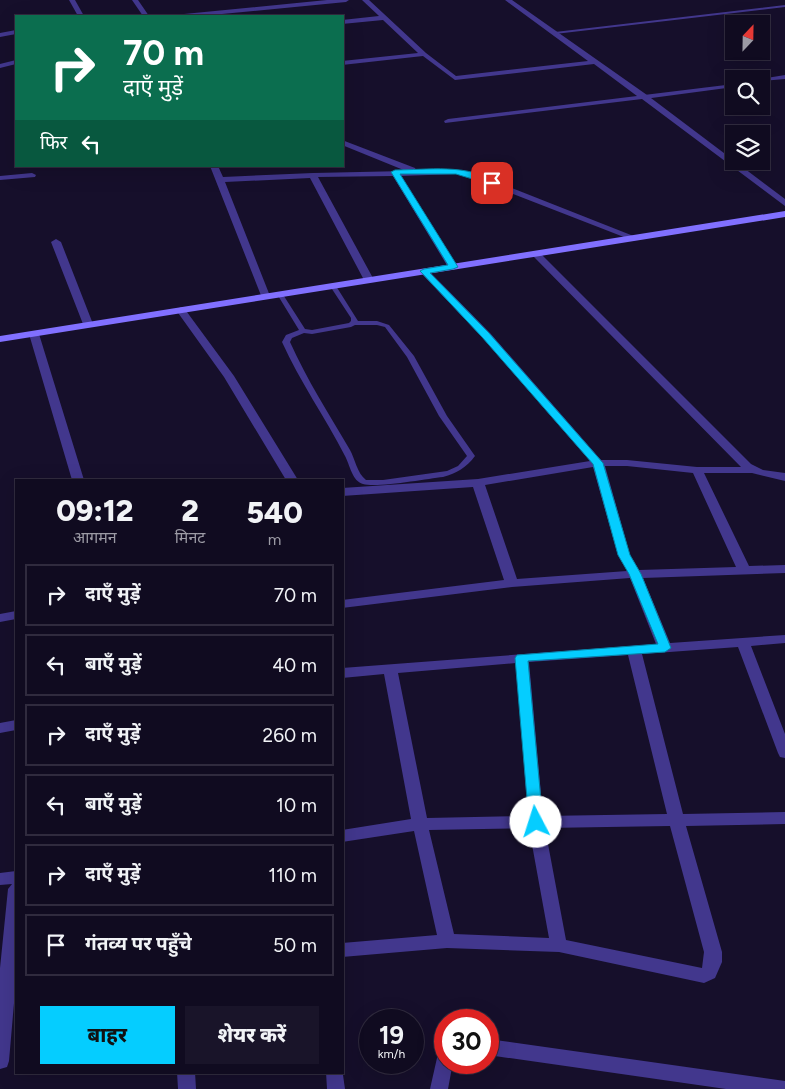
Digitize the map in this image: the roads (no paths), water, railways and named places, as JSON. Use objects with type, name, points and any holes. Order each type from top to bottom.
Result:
[{"type":"main road","points":[[0,339],[785,214]]},
{"type":"street","points":[[72,0],[80,15]]},
{"type":"street","points":[[135,0],[145,15]]},
{"type":"street","points":[[192,15],[289,2],[346,0]]},
{"type":"street","points":[[365,0],[424,54],[451,76],[458,78],[595,62]]},
{"type":"street","points":[[508,0],[644,97],[785,203]]},
{"type":"street","points":[[344,22],[383,18]]},
{"type":"street","points":[[0,36],[15,32]]},
{"type":"street","points":[[344,63],[424,54]]},
{"type":"street","points":[[0,66],[15,62]]},
{"type":"street","points":[[448,121],[644,97]]},
{"type":"street","points":[[344,143],[418,172]]},
{"type":"street","points":[[214,167],[265,296]]},
{"type":"street","points":[[395,172],[453,267]]},
{"type":"street","points":[[221,180],[395,172],[456,172],[471,175],[632,238]]},
{"type":"street","points":[[0,178],[32,175]]},
{"type":"street","points":[[313,175],[369,280]]},
{"type":"street","points":[[56,242],[88,324]]},
{"type":"street","points":[[537,255],[751,470]]},
{"type":"street","points":[[424,271],[486,335],[598,463],[624,555],[635,574],[665,648]]},
{"type":"street","points":[[180,310],[229,376],[291,479]]},
{"type":"street","points":[[34,334],[78,479]]},
{"type":"street","points":[[344,492],[478,483],[598,463],[627,463],[697,470],[751,470],[785,477]]},
{"type":"street","points":[[697,470],[744,570]]},
{"type":"street","points":[[478,483],[512,583]]},
{"type":"street","points":[[344,604],[512,583],[635,574],[785,569]]},
{"type":"street","points":[[0,618],[15,615]]},
{"type":"street","points":[[344,673],[785,639]]},
{"type":"street","points":[[743,642],[785,753]]},
{"type":"street","points":[[344,950],[447,941],[559,945],[695,976],[704,976],[708,973],[713,962],[713,952],[677,821],[634,650]]},
{"type":"street","points":[[522,658],[536,822],[559,945]]},
{"type":"street","points":[[390,670],[420,824],[447,941]]},
{"type":"street","points":[[0,728],[15,725]]},
{"type":"street","points":[[344,836],[420,824],[785,818]]},
{"type":"street","points":[[0,879],[15,877]]},
{"type":"street","points":[[0,1061],[15,900]]},
{"type":"street","points":[[499,1049],[785,1089]]},
{"type":"street","points":[[186,1074],[187,1089]]},
{"type":"street","points":[[335,1074],[336,1089]]},
{"type":"street","points":[[439,1089],[442,1074]]},
{"type":"lane","points":[[555,33],[785,6]]},
{"type":"lane","points":[[770,79],[785,77]]},
{"type":"lane","points":[[644,97],[725,86]]},
{"type":"lane","points":[[334,286],[354,318],[354,323]]},
{"type":"lane","points":[[280,294],[303,331]]},
{"type":"lane","points":[[354,323],[381,323],[387,326],[410,356],[443,416],[470,456],[464,467],[454,472],[396,480],[366,483],[360,480],[349,457],[296,365],[286,342],[289,337],[303,331],[312,332],[354,323]]}]
